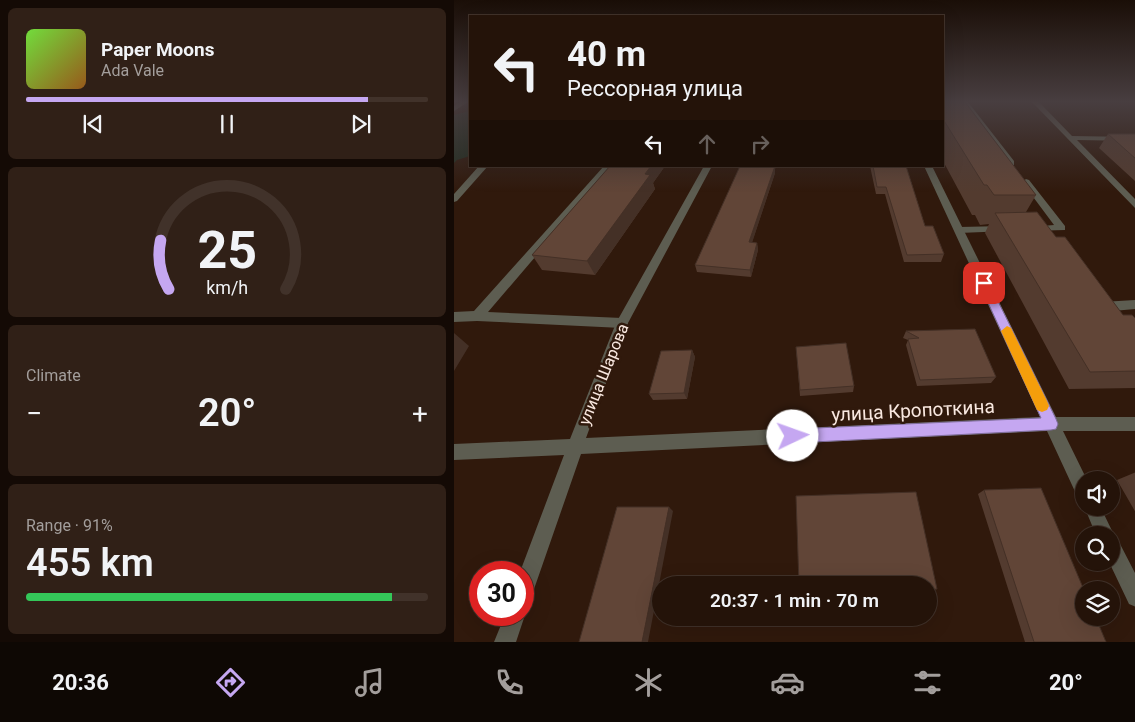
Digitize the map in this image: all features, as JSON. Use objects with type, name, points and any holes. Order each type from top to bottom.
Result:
[{"type":"street","points":[[959,230],[1061,228],[988,132]]},
{"type":"street","points":[[1063,132],[1135,206]]},
{"type":"street","points":[[1069,138],[1135,139]]},
{"type":"street","points":[[454,199],[483,167]]},
{"type":"street","points":[[477,316],[608,167]]},
{"type":"street","name":"улица Шарова","points":[[534,561],[622,323],[707,167]]},
{"type":"street","points":[[928,167],[1075,473]]},
{"type":"street","points":[[1111,321],[1098,302],[1135,304]]},
{"type":"street","points":[[454,317],[477,316],[622,323]]},
{"type":"street","name":"улица Кропоткина","points":[[454,452],[1051,424],[1135,424]]},
{"type":"street","points":[[1120,565],[1135,597]]},
{"type":"street","points":[[505,642],[510,626]]},
{"type":"green space","points":[[454,132],[469,132],[469,156],[457,160],[454,163]]},
{"type":"building","points":[[951,132],[988,132],[1036,195],[994,195],[987,185],[984,185]]},
{"type":"building","points":[[1108,134],[1136,134],[1136,159]]},
{"type":"building","points":[[609,167],[650,167],[645,174],[650,175],[587,261],[532,255]]},
{"type":"building","points":[[740,167],[775,167],[749,242],[757,243],[750,270],[695,265]]},
{"type":"building","points":[[873,167],[906,167],[925,226],[933,226],[944,254],[907,255],[886,187],[877,187]]},
{"type":"building","points":[[1037,212],[1056,237],[1065,237],[1123,315],[1132,315],[1136,319],[1136,371],[1090,372],[995,213]]},
{"type":"building","points":[[975,329],[996,377],[920,380],[908,339],[919,338],[906,331]]},
{"type":"building","points":[[846,343],[854,386],[800,390],[796,347]]},
{"type":"building","points":[[692,350],[684,393],[649,394],[661,351]]},
{"type":"building","points":[[1041,488],[1080,581],[1075,581],[1075,626],[1099,626],[1106,642],[1034,642],[984,490]]},
{"type":"building","points":[[916,492],[934,576],[799,576],[796,496]]},
{"type":"building","points":[[617,507],[669,507],[655,576],[652,576],[652,592],[642,642],[579,642]]},
{"type":"slow traffic","points":[[1007,331],[1042,406]]},
{"type":"route","points":[[793,436],[1051,424],[984,283]]}]
